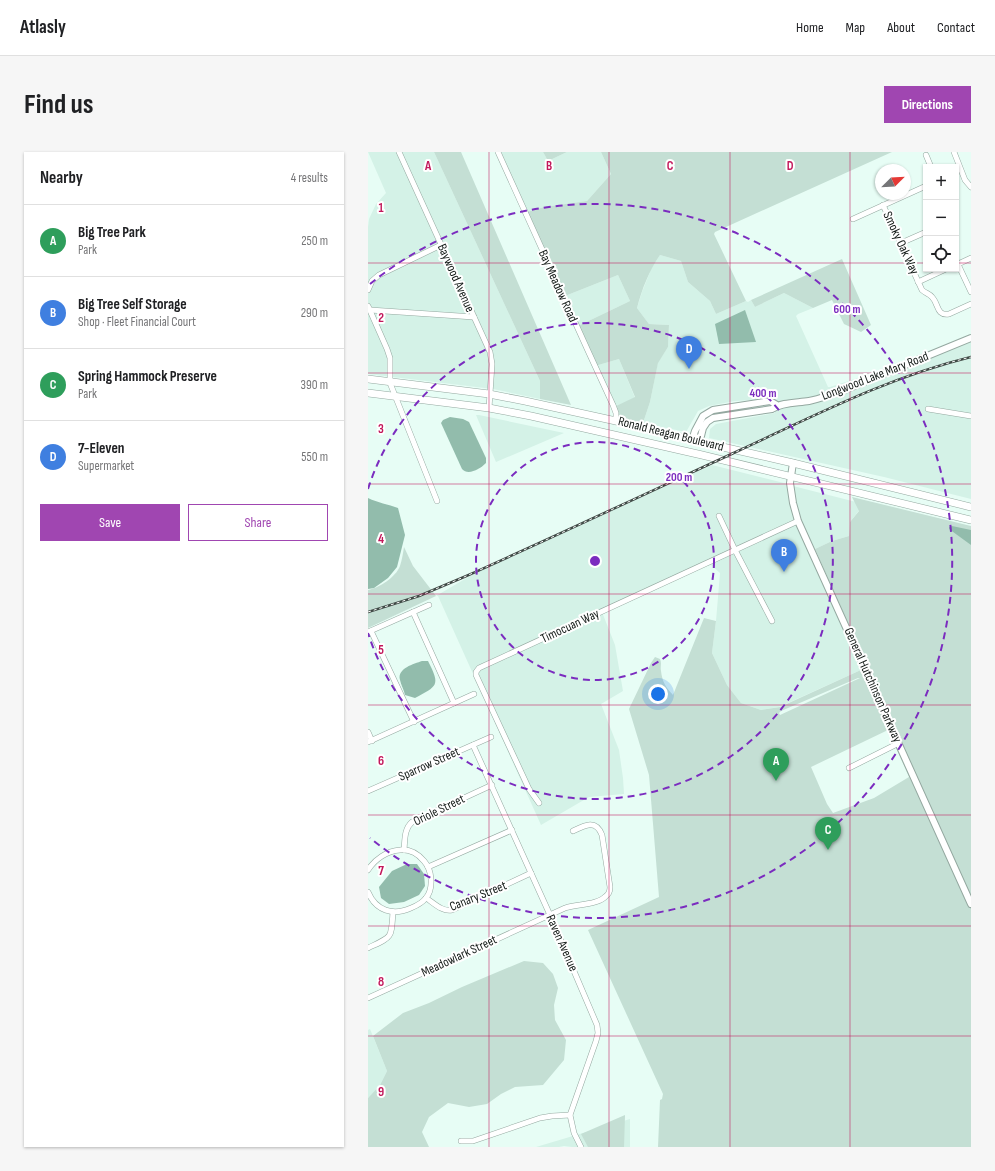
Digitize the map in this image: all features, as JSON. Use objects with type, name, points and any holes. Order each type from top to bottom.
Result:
[{"type":"main road","name":"Ronald Reagan Boulevard","points":[[368,380],[489,394],[525,401],[793,463],[971,507]]},
{"type":"main road","name":"Ronald Reagan Boulevard","points":[[368,393],[489,408],[565,423],[693,452],[971,520]]},
{"type":"main road","points":[[693,452],[695,440]]},
{"type":"street","name":"Baywood Avenue","points":[[399,152],[490,352],[492,364],[489,408]]},
{"type":"street","name":"Bay Meadow Road","points":[[498,152],[614,405],[616,421]]},
{"type":"street","points":[[954,152],[965,180],[971,187]]},
{"type":"street","points":[[926,155],[930,164]]},
{"type":"street","points":[[852,219],[923,187]]},
{"type":"street","name":"Smoky Oak Way","points":[[883,205],[922,290],[932,297],[939,311],[941,313],[949,314],[971,304]]},
{"type":"street","points":[[901,244],[923,233]]},
{"type":"street","points":[[368,290],[372,281],[379,275],[441,245]]},
{"type":"street","points":[[959,262],[971,258]]},
{"type":"street","points":[[959,267],[971,292]]},
{"type":"street","points":[[918,282],[940,272]]},
{"type":"street","points":[[437,502],[390,383],[390,358],[369,308],[474,317]]},
{"type":"street","name":"Longwood Lake Mary Road","points":[[695,440],[695,431],[703,416],[713,410],[770,401],[777,405],[809,401],[842,391],[971,338]]},
{"type":"street","points":[[928,409],[971,416]]},
{"type":"street","name":"General Hutchinson Parkway","points":[[793,463],[790,483],[798,521],[971,904]]},
{"type":"street","points":[[719,516],[772,621]]},
{"type":"street","name":"Timocuan Way","points":[[539,803],[529,789],[476,675],[479,668],[798,521]]},
{"type":"street","points":[[414,722],[370,631],[429,605]]},
{"type":"street","points":[[413,612],[454,703]]},
{"type":"street","points":[[368,732],[370,742],[474,694]]},
{"type":"street","name":"Sparrow Street","points":[[368,791],[491,737]]},
{"type":"street","points":[[849,768],[899,743]]},
{"type":"street","name":"Raven Avenue","points":[[474,745],[550,915],[597,1025],[598,1033],[570,1115]]},
{"type":"street","name":"Oriole Street","points":[[404,850],[406,830],[408,825],[412,822],[492,785]]},
{"type":"street","name":"Meadowlark Street","points":[[368,998],[571,906],[601,900],[607,896],[610,887],[601,831],[594,826],[587,824],[573,831]]},
{"type":"street","points":[[428,867],[512,830]]},
{"type":"street","points":[[368,870],[370,863],[384,855],[397,850],[404,850],[418,855],[426,862],[431,875],[429,892],[426,898],[421,903],[407,910],[400,912],[388,911],[377,906],[368,894]]},
{"type":"street","name":"Canary Street","points":[[426,898],[442,909],[447,911],[452,910],[531,873]]},
{"type":"street","points":[[368,948],[389,937],[391,934],[393,912]]},
{"type":"street","points":[[461,1141],[473,1141],[540,1118],[570,1115],[574,1133],[581,1147]]},
{"type":"shaded area","points":[[368,152],[434,152],[540,381],[540,399],[493,389],[368,374],[368,227],[369,219],[376,204],[386,193]]},
{"type":"shaded area","points":[[434,152],[461,152],[571,405],[540,399],[540,381]]},
{"type":"shaded area","points":[[501,152],[543,152],[548,161],[567,152],[601,152],[611,174],[587,201],[544,207],[527,212]]},
{"type":"shaded area","points":[[543,152],[567,152],[548,161]]},
{"type":"shaded area","points":[[601,152],[892,152],[715,232],[714,234],[746,301],[716,314],[710,301],[688,282],[681,261],[660,255],[646,280],[637,308],[649,324],[669,325],[668,347],[658,363],[650,402],[643,423],[620,418],[614,407],[635,397],[619,359],[595,366],[578,326],[630,301],[618,275],[565,296],[527,212],[544,207],[587,201],[611,174]]},
{"type":"shaded area","points":[[660,255],[681,261],[688,282],[710,301],[716,314],[751,300],[755,307],[784,293],[813,308],[796,316],[828,387],[864,376],[865,379],[841,389],[809,399],[779,403],[773,399],[735,401],[709,406],[698,411],[686,432],[643,423],[650,402],[658,362],[668,347],[669,325],[649,324],[637,308],[652,267]]},
{"type":"shaded area","points":[[842,259],[871,325],[861,332],[844,324],[832,300],[813,308],[784,293],[755,307],[751,300]]},
{"type":"shaded area","points":[[618,275],[630,301],[578,326],[565,296]]},
{"type":"shaded area","points":[[745,310],[756,342],[719,344],[715,324]]},
{"type":"shaded area","points":[[971,342],[971,499],[884,477],[709,438],[710,429],[716,424],[775,413],[777,408],[810,403]]},
{"type":"shaded area","points":[[619,359],[635,398],[614,407],[595,366]]},
{"type":"shaded area","points":[[476,415],[479,415],[564,433],[496,462]]},
{"type":"shaded area","points":[[450,417],[463,419],[469,422],[486,458],[486,463],[471,472],[467,472],[462,469],[441,423],[443,420]]},
{"type":"shaded area","points":[[712,465],[788,484],[790,505],[863,669],[779,707],[761,710],[741,703],[727,685],[712,653],[720,573],[711,565],[698,568],[602,612],[615,645],[623,691],[601,704],[619,750],[624,794],[589,797],[541,825],[438,596],[436,596],[487,566]]},
{"type":"shaded area","points":[[793,486],[864,504],[850,522],[849,536],[832,541],[815,549],[800,520],[795,504]]},
{"type":"shaded area","points":[[852,497],[971,526],[971,1147],[658,1147],[660,1100],[662,1099],[663,1094],[588,930],[659,897],[649,775],[629,709],[655,657],[660,659],[663,681],[673,695],[704,618],[716,621],[712,653],[727,685],[741,703],[761,710],[780,707],[863,669],[866,675],[870,673],[815,549],[832,541],[849,536],[850,522],[859,511]],"holes":[[[860,678],[780,715],[779,713]],[[888,730],[909,777],[874,798],[833,813],[827,804],[811,767]]]},
{"type":"shaded area","points":[[368,498],[398,508],[405,535],[397,567],[388,578],[374,588],[368,589]]},
{"type":"shaded area","points":[[952,526],[971,530],[971,545],[949,529],[949,527]]},
{"type":"shaded area","points":[[404,547],[413,566],[436,596],[368,628],[368,590],[382,584],[395,574],[400,566]]},
{"type":"shaded area","points":[[422,661],[428,661],[435,676],[435,684],[428,691],[415,698],[405,695],[400,680],[401,672],[407,667]]},
{"type":"shaded area","points":[[407,864],[417,864],[424,874],[425,886],[419,895],[404,902],[389,904],[381,898],[379,887],[392,871]]},
{"type":"shaded area","points":[[524,961],[543,963],[553,974],[558,988],[554,1005],[555,1020],[566,1040],[564,1060],[543,1085],[515,1087],[501,1094],[487,1104],[469,1107],[448,1103],[429,1117],[422,1132],[429,1147],[368,1147],[368,1098],[380,1085],[387,1071],[373,1036],[403,1013]]},
{"type":"shaded area","points":[[370,1029],[387,1071],[380,1085],[368,1098],[368,1030]]},
{"type":"shaded area","points":[[625,1115],[624,1147],[588,1147],[581,1134]]},
{"type":"shaded area","points":[[630,1119],[630,1147],[536,1147]]},
{"type":"railway","points":[[368,612],[419,596],[464,577],[852,398],[911,375],[971,357]]},
{"type":"place","name":"7-Eleven","points":[[689,369]]},
{"type":"place","name":"Big Tree Self Storage","points":[[784,572]]},
{"type":"place","name":"Big Tree Park","points":[[776,781]]},
{"type":"place","name":"Spring Hammock Preserve","points":[[828,850]]}]
